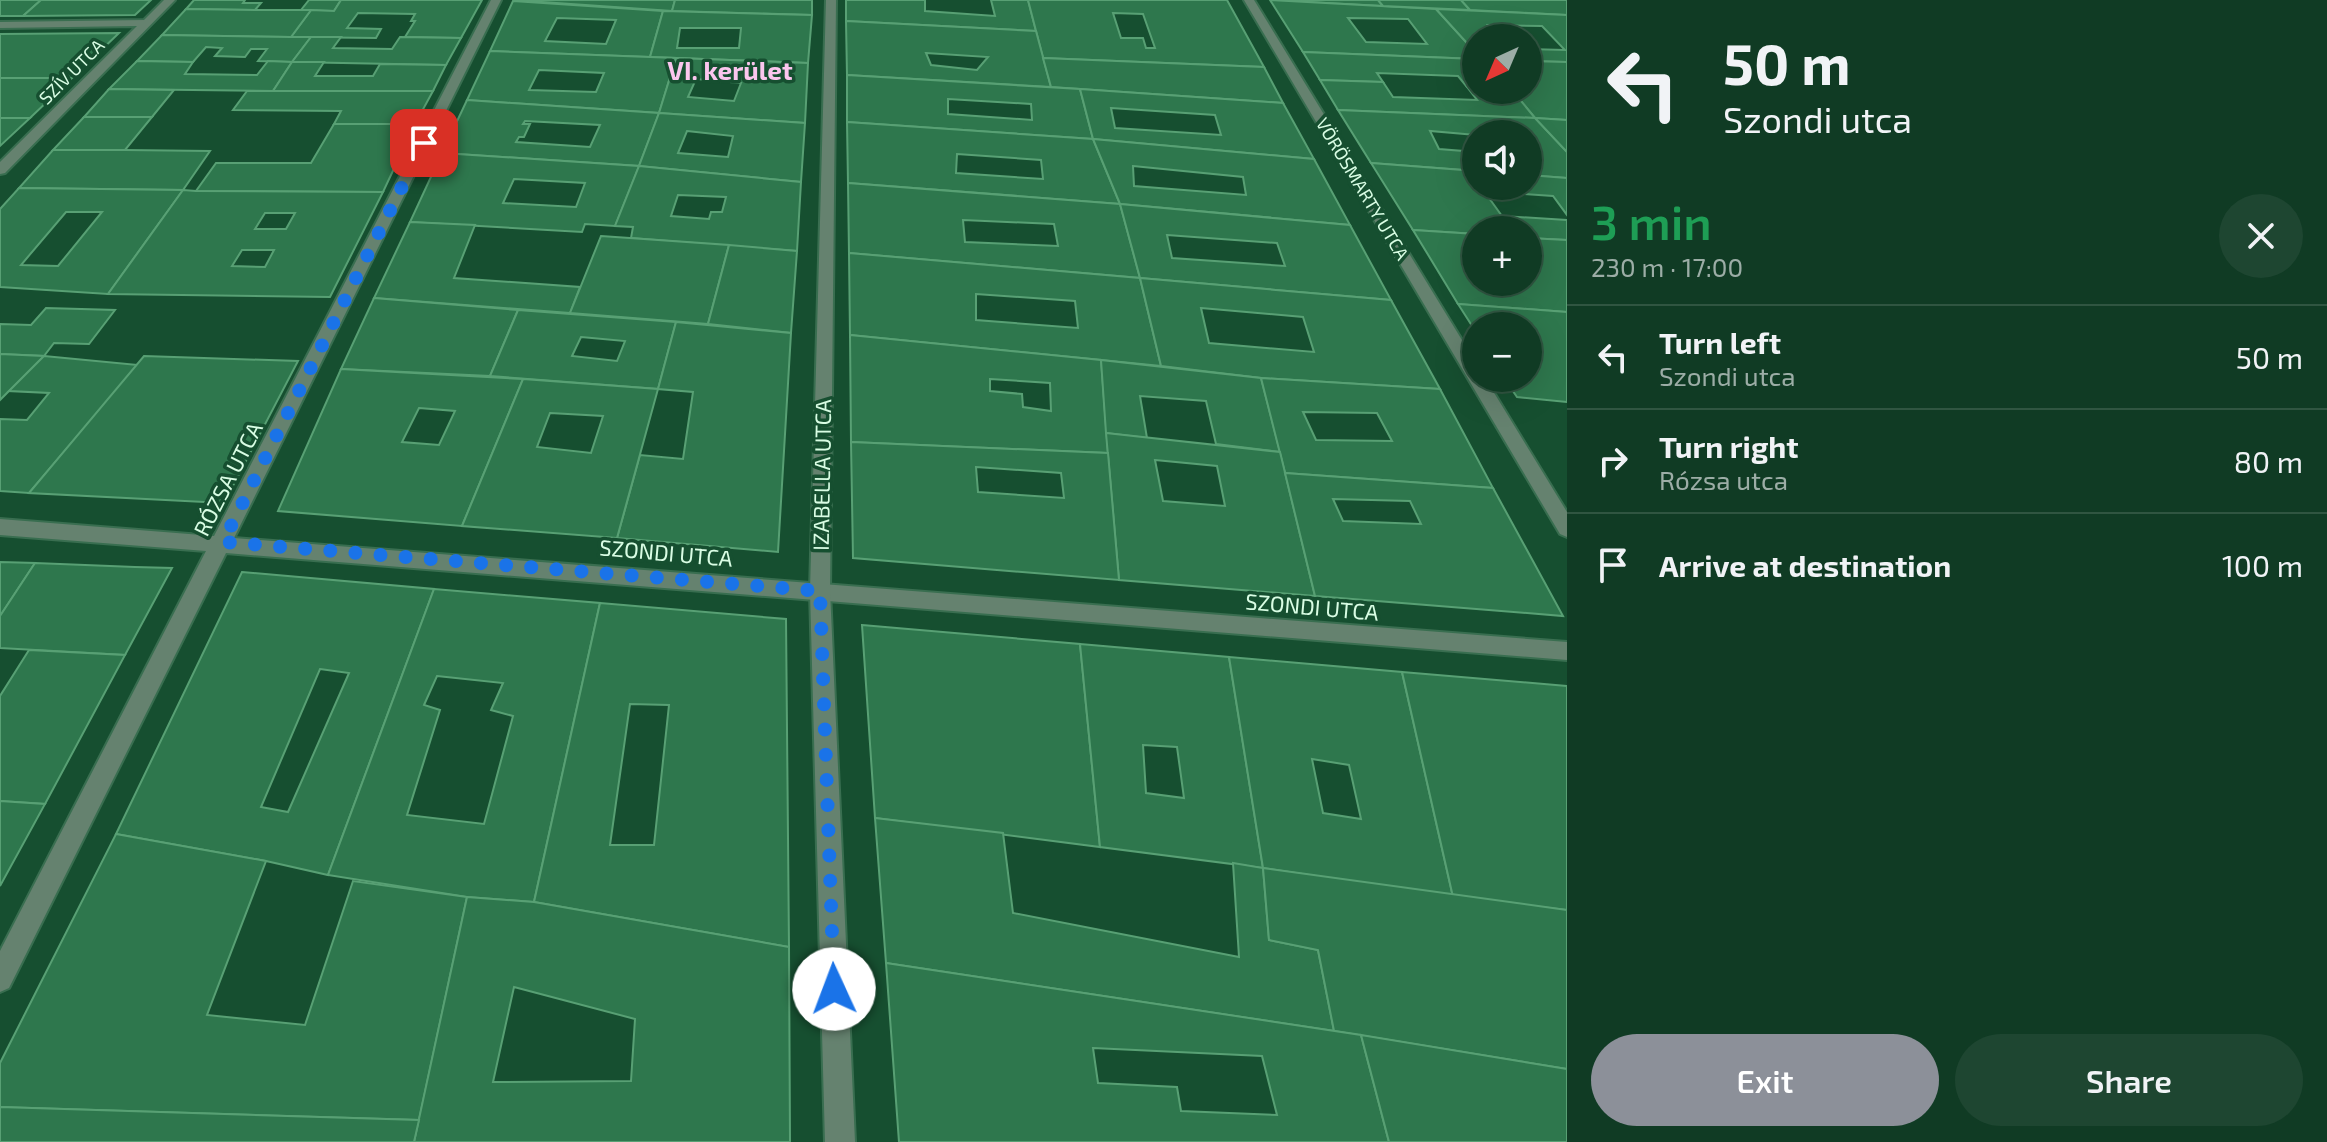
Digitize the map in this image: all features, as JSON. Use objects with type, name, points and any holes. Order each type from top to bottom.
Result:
[{"type":"street","name":"SZÍV UTCA","points":[[0,170],[170,0]]},
{"type":"street","name":"RÓZSA UTCA","points":[[0,979],[496,0]]},
{"type":"street","name":"IZABELLA UTCA","points":[[831,0],[820,591],[840,1142]]},
{"type":"street","name":"VÖRÖSMARTY UTCA","points":[[1249,0],[1567,529]]},
{"type":"street","points":[[0,25],[146,23]]},
{"type":"street","name":"SZONDI UTCA","points":[[0,527],[223,542],[1567,651]]},
{"type":"building","points":[[0,0],[41,0],[23,16],[0,16]]},
{"type":"building","points":[[41,0],[151,0],[135,15],[23,16]]},
{"type":"building","points":[[194,0],[261,3],[255,10],[186,9]]},
{"type":"building","points":[[309,0],[341,0],[334,11],[301,10]]},
{"type":"building","points":[[341,0],[482,0],[461,38],[405,37],[415,21],[411,21],[415,14],[358,13],[347,28],[381,29],[376,38],[291,37],[311,10],[334,11]]},
{"type":"building","points":[[513,0],[675,0],[672,11]]},
{"type":"building","points":[[675,0],[812,0],[812,15],[672,11]]},
{"type":"building","points":[[846,0],[925,0],[925,11],[995,16],[991,0],[1028,0],[1036,31],[846,21]]},
{"type":"building","points":[[1028,0],[1227,0],[1264,67],[1043,58]],"holes":[[[1113,13],[1143,14],[1155,48],[1146,48],[1143,38],[1121,38]]]},
{"type":"building","points":[[1270,0],[1378,0],[1383,6]]},
{"type":"building","points":[[1270,0],[1436,9],[1462,38],[1462,58],[1303,52]],"holes":[[[1348,18],[1408,19],[1427,44],[1366,42]]]},
{"type":"building","points":[[1378,0],[1461,0],[1470,10],[1383,6]]},
{"type":"building","points":[[1461,0],[1567,0],[1567,15],[1470,10]]},
{"type":"building","points":[[513,1],[663,11],[650,57],[490,51]],"holes":[[[557,18],[616,20],[606,44],[545,41]]]},
{"type":"building","points":[[186,9],[311,10],[291,37],[162,35]]},
{"type":"building","points":[[1436,9],[1567,15],[1567,62],[1542,61],[1542,49],[1565,50],[1542,24],[1462,24],[1462,38]]},
{"type":"building","points":[[663,11],[812,15],[808,63],[650,57]],"holes":[[[680,28],[741,28],[739,48],[677,48]]]},
{"type":"building","points":[[846,21],[1036,31],[1051,87],[847,75]],"holes":[[[926,53],[988,57],[977,70],[931,65]]]},
{"type":"building","points":[[119,33],[72,78],[0,78],[0,34]]},
{"type":"building","points":[[162,35],[311,37],[292,62],[258,61],[267,49],[251,49],[245,57],[215,56],[222,48],[206,47],[193,62],[137,61]]},
{"type":"building","points":[[311,37],[341,37],[333,48],[392,49],[400,37],[461,38],[446,65],[292,62]]},
{"type":"building","points":[[490,51],[676,58],[659,113],[467,100]],"holes":[[[539,70],[604,73],[596,92],[529,90]]]},
{"type":"building","points":[[1303,52],[1462,58],[1462,81],[1458,76],[1377,73],[1383,82],[1320,80]]},
{"type":"building","points":[[676,58],[808,63],[805,123],[659,113]],"holes":[[[696,79],[741,83],[734,101],[688,97]]]},
{"type":"building","points":[[1043,58],[1264,67],[1283,103],[1051,87]]},
{"type":"building","points":[[137,61],[193,62],[185,74],[257,75],[268,61],[292,62],[273,91],[109,89]]},
{"type":"building","points":[[1542,61],[1567,62],[1567,120],[1535,118],[1524,104],[1542,104]]},
{"type":"building","points":[[292,62],[324,62],[315,76],[373,76],[380,64],[446,65],[433,91],[273,91]]},
{"type":"building","points":[[847,75],[1080,89],[1093,139],[847,122]],"holes":[[[948,99],[1031,104],[1032,120],[948,114]]]},
{"type":"building","points":[[0,78],[72,78],[30,118],[0,118]]},
{"type":"building","points":[[1320,80],[1383,82],[1393,97],[1462,99],[1462,104],[1524,104],[1535,118],[1338,110]]},
{"type":"building","points":[[109,89],[174,90],[152,117],[84,117]]},
{"type":"building","points":[[1080,89],[1283,103],[1314,159],[1093,139]],"holes":[[[1111,108],[1215,115],[1221,135],[1115,128]]]},
{"type":"building","points":[[247,91],[433,91],[415,124],[334,124],[341,111],[233,110]]},
{"type":"building","points":[[467,100],[659,113],[639,166],[442,153]],"holes":[[[525,121],[600,125],[590,147],[516,142],[519,137],[524,137],[530,124],[523,124]]]},
{"type":"building","points":[[1338,110],[1537,120],[1462,120],[1462,134],[1430,131],[1439,149],[1462,151],[1462,170],[1371,163]]},
{"type":"building","points":[[659,113],[805,123],[801,182],[639,166]],"holes":[[[687,131],[733,136],[728,157],[678,153]]]},
{"type":"building","points":[[84,117],[152,117],[125,150],[53,150]]},
{"type":"building","points":[[0,118],[30,118],[0,146]]},
{"type":"building","points":[[1535,118],[1567,120],[1567,152],[1542,125],[1542,120]]},
{"type":"building","points":[[847,122],[1093,139],[1120,204],[848,183]],"holes":[[[957,154],[1041,160],[1043,179],[956,173]]]},
{"type":"building","points":[[334,124],[415,124],[383,192],[196,191],[216,163],[311,163]]},
{"type":"building","points":[[1542,125],[1567,152],[1567,178],[1542,176]]},
{"type":"building","points":[[1093,139],[1314,159],[1350,225],[1120,204]],"holes":[[[1133,166],[1243,177],[1246,195],[1134,186]]]},
{"type":"building","points":[[53,150],[210,151],[183,190],[19,188]]},
{"type":"building","points":[[442,153],[639,166],[615,226],[585,224],[582,232],[410,222]],"holes":[[[514,179],[585,183],[576,207],[503,203]]]},
{"type":"building","points":[[1371,163],[1462,170],[1462,200],[1490,200],[1502,216],[1462,216],[1462,233],[1413,230]]},
{"type":"building","points":[[639,166],[801,182],[797,251],[631,238],[633,227],[615,226]],"holes":[[[678,195],[726,197],[722,212],[711,212],[709,219],[671,216]]]},
{"type":"building","points":[[1542,176],[1567,178],[1567,215],[1553,196],[1542,195]]},
{"type":"building","points":[[848,183],[1120,204],[1140,278],[849,253]],"holes":[[[963,220],[1054,224],[1058,246],[965,242]]]},
{"type":"building","points":[[19,188],[183,190],[108,294],[0,287],[0,209]],"holes":[[[66,212],[102,212],[58,266],[21,265]]]},
{"type":"building","points":[[183,190],[383,192],[330,297],[108,294]],"holes":[[[265,213],[295,213],[286,229],[255,229]],[[242,250],[274,250],[265,267],[232,266]]]},
{"type":"building","points":[[1120,204],[1350,225],[1391,300],[1140,278]],"holes":[[[1167,235],[1277,243],[1285,266],[1172,258]]]},
{"type":"building","points":[[1542,218],[1567,220],[1567,240],[1542,239]]},
{"type":"building","points":[[410,222],[475,225],[454,278],[580,287],[570,313],[374,298]]},
{"type":"building","points":[[1413,230],[1462,233],[1462,296],[1542,296],[1542,239],[1567,240],[1567,312],[1458,304]]},
{"type":"building","points":[[601,236],[729,245],[708,324],[570,313]]},
{"type":"building","points":[[729,245],[797,251],[791,333],[708,324]]},
{"type":"building","points":[[849,253],[1140,278],[1161,366],[850,335]],"holes":[[[976,294],[1075,301],[1078,328],[976,320]]]},
{"type":"building","points":[[1140,278],[1391,300],[1440,389],[1261,378],[1161,366]],"holes":[[[1201,308],[1303,317],[1314,352],[1209,343]]]},
{"type":"building","points":[[374,298],[518,310],[490,376],[341,369]]},
{"type":"building","points":[[1458,304],[1567,312],[1567,402],[1517,397],[1514,392],[1542,392],[1542,312],[1463,312]]},
{"type":"building","points":[[46,308],[115,310],[89,344],[54,343],[44,356],[0,354],[0,324],[31,325]]},
{"type":"building","points":[[518,310],[676,322],[658,389],[490,376]],"holes":[[[581,337],[625,341],[617,361],[572,356]]]},
{"type":"building","points":[[676,322],[791,333],[778,552],[617,538],[640,455],[683,459],[693,392],[658,389]]},
{"type":"building","points":[[850,335],[1101,360],[1108,453],[851,442]],"holes":[[[990,379],[1050,383],[1051,411],[1023,407],[1022,394],[990,391]]]},
{"type":"building","points":[[0,354],[44,356],[0,400]]},
{"type":"building","points":[[44,356],[138,365],[29,493],[0,491],[0,419],[27,420],[49,393],[9,391]]},
{"type":"building","points":[[144,356],[298,361],[224,503],[29,493]]},
{"type":"building","points":[[1101,360],[1261,378],[1280,452],[1216,444],[1206,401],[1140,396],[1147,438],[1106,433]]},
{"type":"building","points":[[341,369],[523,379],[462,526],[278,511]],"holes":[[[419,408],[455,411],[439,445],[402,442]]]},
{"type":"building","points":[[1261,378],[1440,389],[1493,488],[1285,473]],"holes":[[[1303,412],[1377,413],[1392,441],[1316,440]]]},
{"type":"building","points":[[523,379],[658,389],[617,538],[462,526]],"holes":[[[550,413],[603,416],[591,453],[537,447]]]},
{"type":"building","points":[[1106,433],[1280,452],[1315,596],[1119,580]],"holes":[[[1155,460],[1217,466],[1225,506],[1163,501]]]},
{"type":"building","points":[[851,442],[1108,453],[1119,580],[853,558]],"holes":[[[976,467],[1061,473],[1064,498],[978,492]]]},
{"type":"building","points":[[1285,473],[1493,488],[1563,616],[1315,596]],"holes":[[[1333,499],[1410,501],[1421,524],[1343,521]]]},
{"type":"building","points":[[0,562],[35,563],[0,616]]},
{"type":"building","points":[[35,563],[172,568],[125,655],[0,648],[0,616]]},
{"type":"building","points":[[242,572],[434,589],[328,875],[116,834]],"holes":[[[320,669],[349,673],[288,812],[261,807]]]},
{"type":"building","points":[[434,589],[600,603],[534,902],[467,897],[328,875]],"holes":[[[437,676],[503,683],[491,710],[513,716],[484,824],[407,815],[440,710],[424,705]]]},
{"type":"building","points":[[600,603],[786,619],[789,947],[534,902]],"holes":[[[630,704],[669,705],[654,845],[610,845]]]},
{"type":"building","points":[[862,625],[1080,644],[1100,847],[875,818]]},
{"type":"building","points":[[1080,644],[1229,657],[1263,868],[1100,847]],"holes":[[[1143,745],[1177,747],[1184,798],[1146,793]]]},
{"type":"building","points":[[29,650],[125,655],[45,804],[0,801],[0,696]]},
{"type":"building","points":[[1229,657],[1402,672],[1453,897],[1263,868]],"holes":[[[1312,759],[1349,765],[1361,819],[1323,813]]]},
{"type":"building","points":[[1402,672],[1567,686],[1567,910],[1453,897]]},
{"type":"building","points":[[0,801],[45,804],[0,886]]},
{"type":"building","points":[[875,818],[1003,833],[1013,913],[1239,957],[1233,863],[1263,868],[1269,940],[1318,950],[1334,1031],[886,963]]},
{"type":"building","points":[[116,834],[266,861],[207,1015],[305,1025],[353,881],[467,897],[419,1120],[0,1107],[0,1063]]},
{"type":"building","points":[[1263,868],[1567,910],[1567,1069],[1334,1031],[1318,950],[1269,940]]},
{"type":"building","points":[[467,897],[534,902],[789,947],[790,1142],[414,1142]],"holes":[[[514,987],[635,1019],[631,1081],[493,1082]]]},
{"type":"building","points":[[886,963],[1361,1035],[1389,1142],[899,1142]],"holes":[[[1093,1048],[1262,1056],[1277,1115],[1181,1111],[1177,1087],[1098,1083]]]},
{"type":"building","points":[[1361,1035],[1567,1069],[1567,1142],[1389,1142]]},
{"type":"building","points":[[0,1107],[419,1120],[414,1142],[0,1142]]},
{"type":"district","name":"VI. kerület","points":[[730,71]]},
{"type":"route","points":[[424,143],[223,542],[820,591],[834,989]]}]
